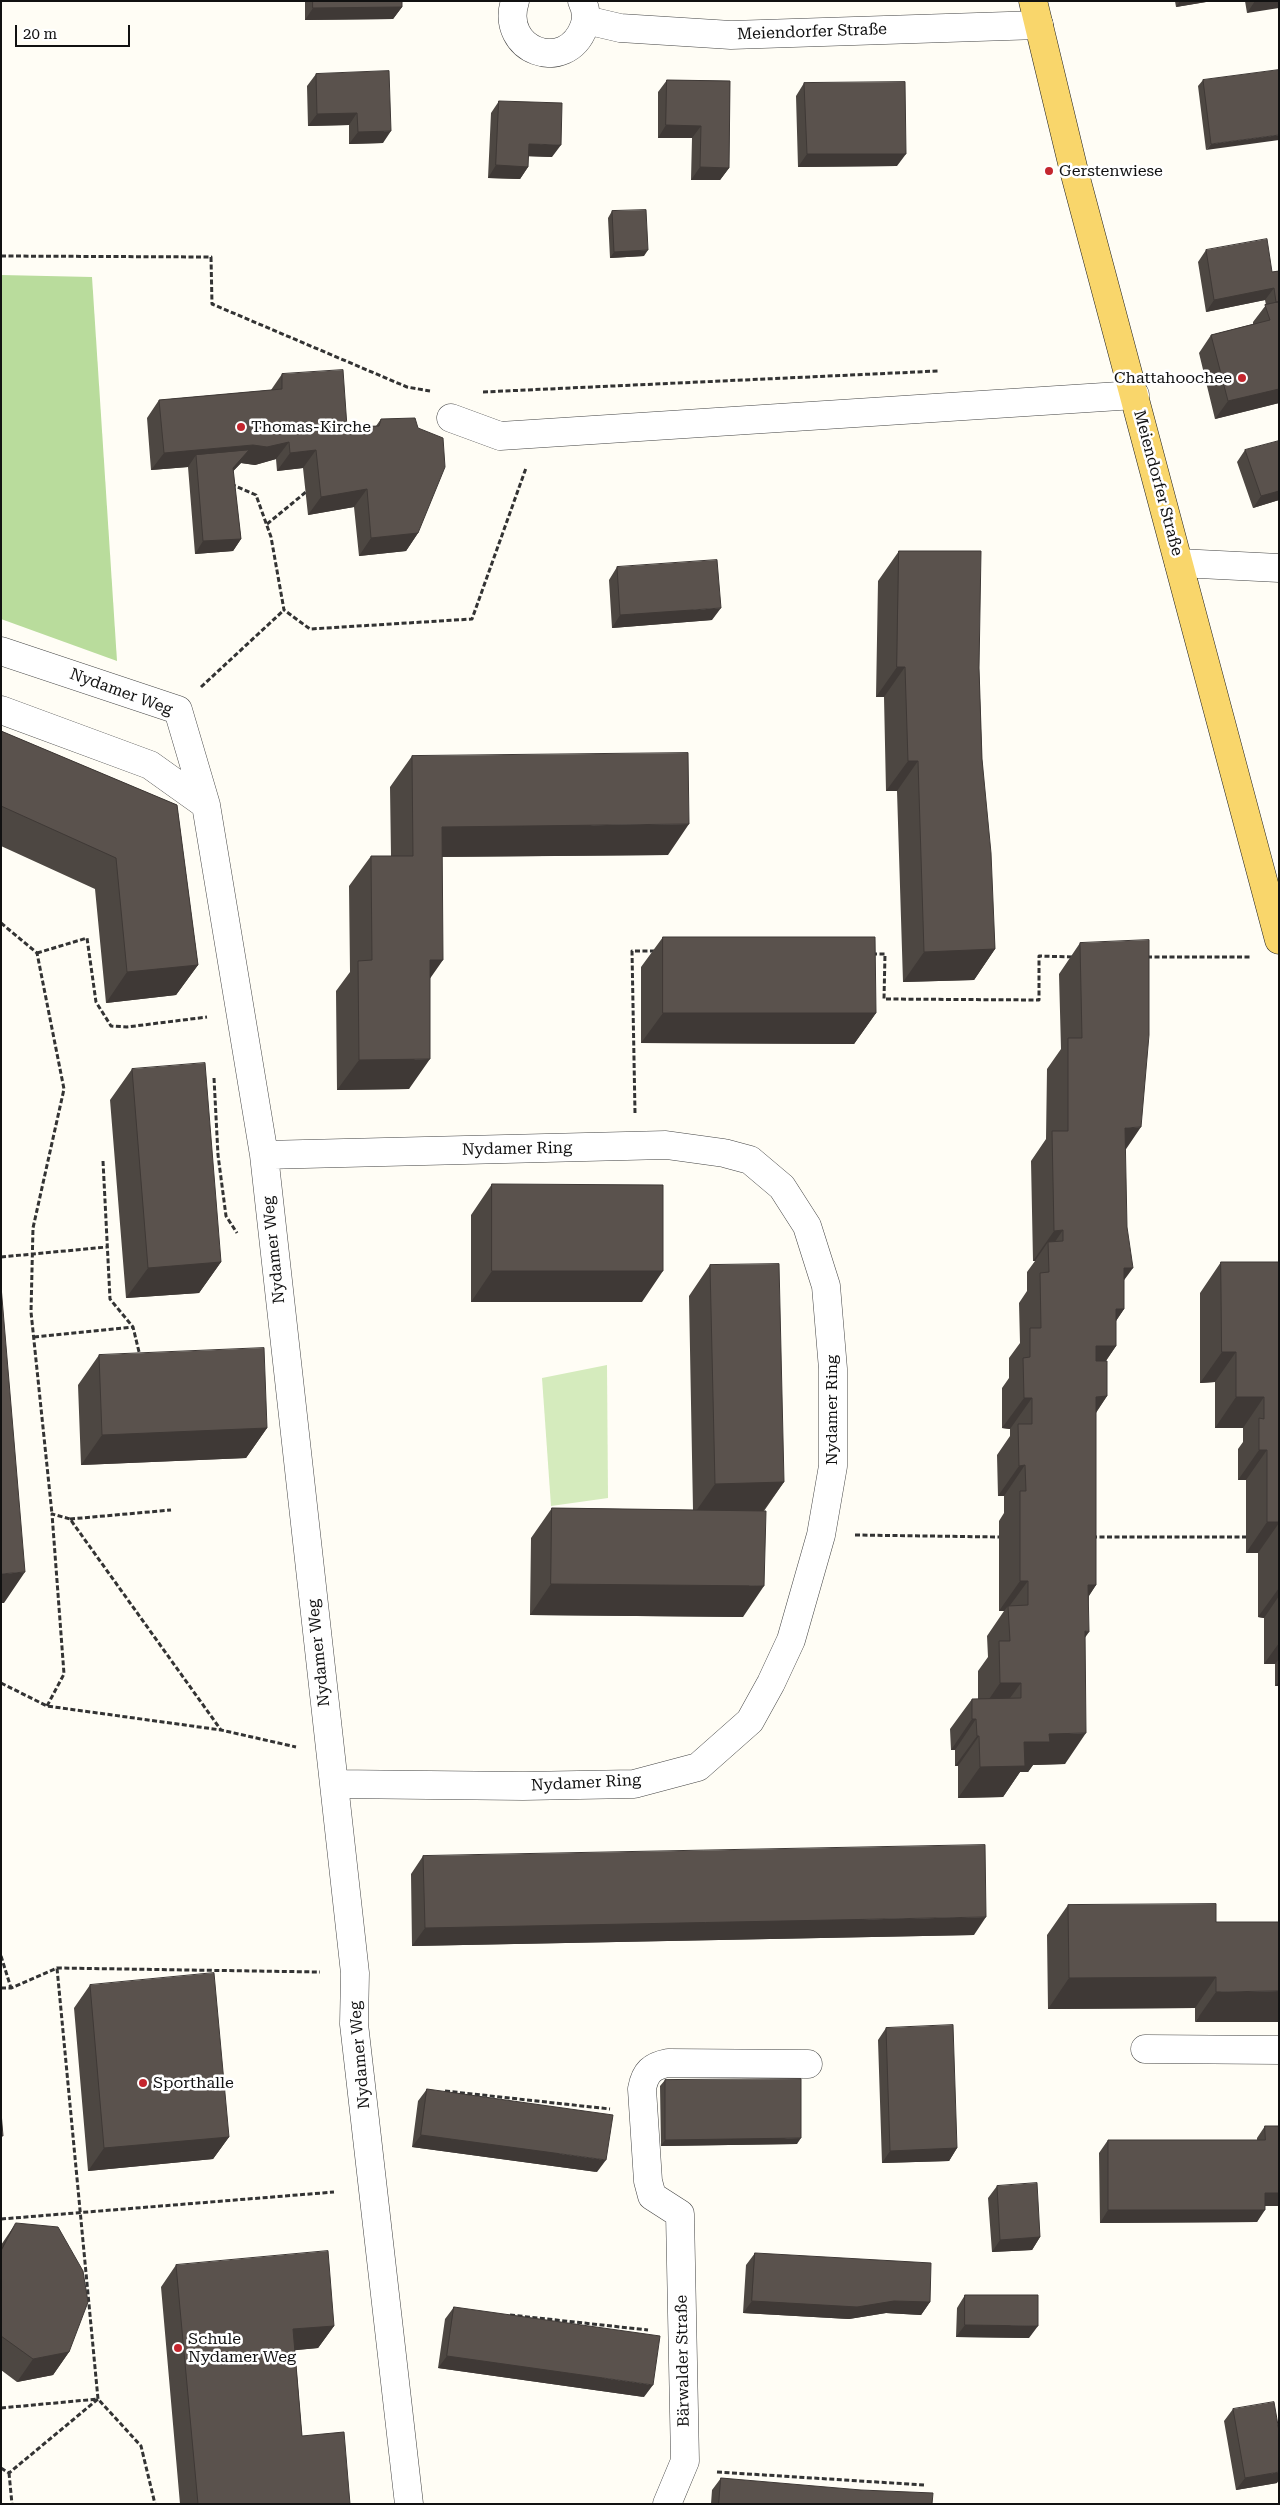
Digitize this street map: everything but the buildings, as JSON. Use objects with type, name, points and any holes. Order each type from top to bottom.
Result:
[{"type":"main road","name":"Meiendorfer Straße","points":[[1036,13],[1073,167],[1279,940]]},
{"type":"street","name":"Meiendorfer Straße","points":[[515,1],[512,14],[513,27],[518,38],[527,47],[541,53],[556,53],[570,46],[581,35],[584,11],[620,28],[731,35],[1036,13]]},
{"type":"street","points":[[451,418],[500,436],[1135,395]]},
{"type":"street","points":[[1179,563],[1279,568]]},
{"type":"street","name":"Nydamer Weg","points":[[1,651],[176,709],[206,805],[264,1155],[356,1973],[354,2024],[409,2504]]},
{"type":"street","points":[[1,710],[150,765],[206,805]]},
{"type":"street","name":"Nydamer Ring","points":[[264,1155],[666,1145],[724,1153],[750,1160],[782,1187],[807,1226],[826,1286],[833,1369],[833,1466],[821,1535],[791,1640],[771,1683],[750,1721],[698,1767],[634,1784],[523,1786],[334,1784]]},
{"type":"street","points":[[1145,2049],[1279,2050]]},
{"type":"street","name":"Bärwalder Straße","points":[[667,2504],[685,2461],[680,2214],[652,2196],[648,2181],[642,2088],[648,2071],[655,2066],[668,2063],[808,2064]]},
{"type":"path","points":[[1,256],[211,257],[212,304],[407,388],[446,393],[451,418]]},
{"type":"path","points":[[476,392],[945,370]]},
{"type":"path","points":[[224,481],[256,495],[267,524],[284,610],[310,628],[472,620],[518,489]]},
{"type":"path","points":[[267,524],[306,492]]},
{"type":"path","points":[[176,709],[284,610]]},
{"type":"path","points":[[1,923],[37,953],[64,1089],[33,1228],[32,1256],[31,1312],[52,1514],[64,1674],[47,1706]]},
{"type":"path","points":[[37,953],[87,938],[96,1002],[111,1026],[127,1027],[209,1017]]},
{"type":"path","points":[[635,1146],[632,950],[662,951]]},
{"type":"path","points":[[865,954],[885,954],[884,999],[1039,1000],[1039,956],[1078,957]]},
{"type":"path","points":[[1146,957],[1253,957]]},
{"type":"path","points":[[208,1007],[210,1024]]},
{"type":"path","points":[[214,1077],[218,1155],[226,1216],[239,1237]]},
{"type":"path","points":[[103,1161],[110,1299],[133,1327],[141,1362]]},
{"type":"path","points":[[1,1258],[107,1247]]},
{"type":"path","points":[[34,1337],[133,1327]]},
{"type":"path","points":[[52,1514],[70,1519],[171,1510]]},
{"type":"path","points":[[70,1519],[221,1730]]},
{"type":"path","points":[[821,1535],[999,1537]]},
{"type":"path","points":[[1084,1537],[1246,1537]]},
{"type":"path","points":[[1,1683],[47,1706],[221,1730],[297,1747]]},
{"type":"path","points":[[296,1737],[299,1756]]},
{"type":"path","points":[[1,1956],[11,1988]]},
{"type":"path","points":[[1,1988],[11,1988],[57,1968],[323,1972],[322,1962]]},
{"type":"path","points":[[57,1968],[98,2399],[141,2446],[156,2504]]},
{"type":"path","points":[[444,2091],[617,2110]]},
{"type":"path","points":[[1,2219],[334,2192]]},
{"type":"path","points":[[507,2315],[683,2334]]},
{"type":"path","points":[[1,2408],[98,2399]]},
{"type":"path","points":[[9,2473],[98,2399]]},
{"type":"path","points":[[1,2468],[9,2473]]},
{"type":"path","points":[[681,2469],[924,2485]]},
{"type":"path","points":[[9,2473],[12,2504]]},
{"type":"green space","points":[[1,275],[92,277],[117,661],[1,619]]},
{"type":"green space","points":[[607,1365],[608,1498],[551,1506],[542,1378]]},
{"type":"place","name":"Gerstenwiese","points":[[1049,171]]},
{"type":"place","name":"Chattahoochee","points":[[1242,378]]},
{"type":"place","name":"Thomas-Kirche","points":[[241,427]]},
{"type":"place","name":"Sporthalle","points":[[143,2083]]},
{"type":"place","name":"Schule Nydamer Weg","points":[[178,2348]]}]
